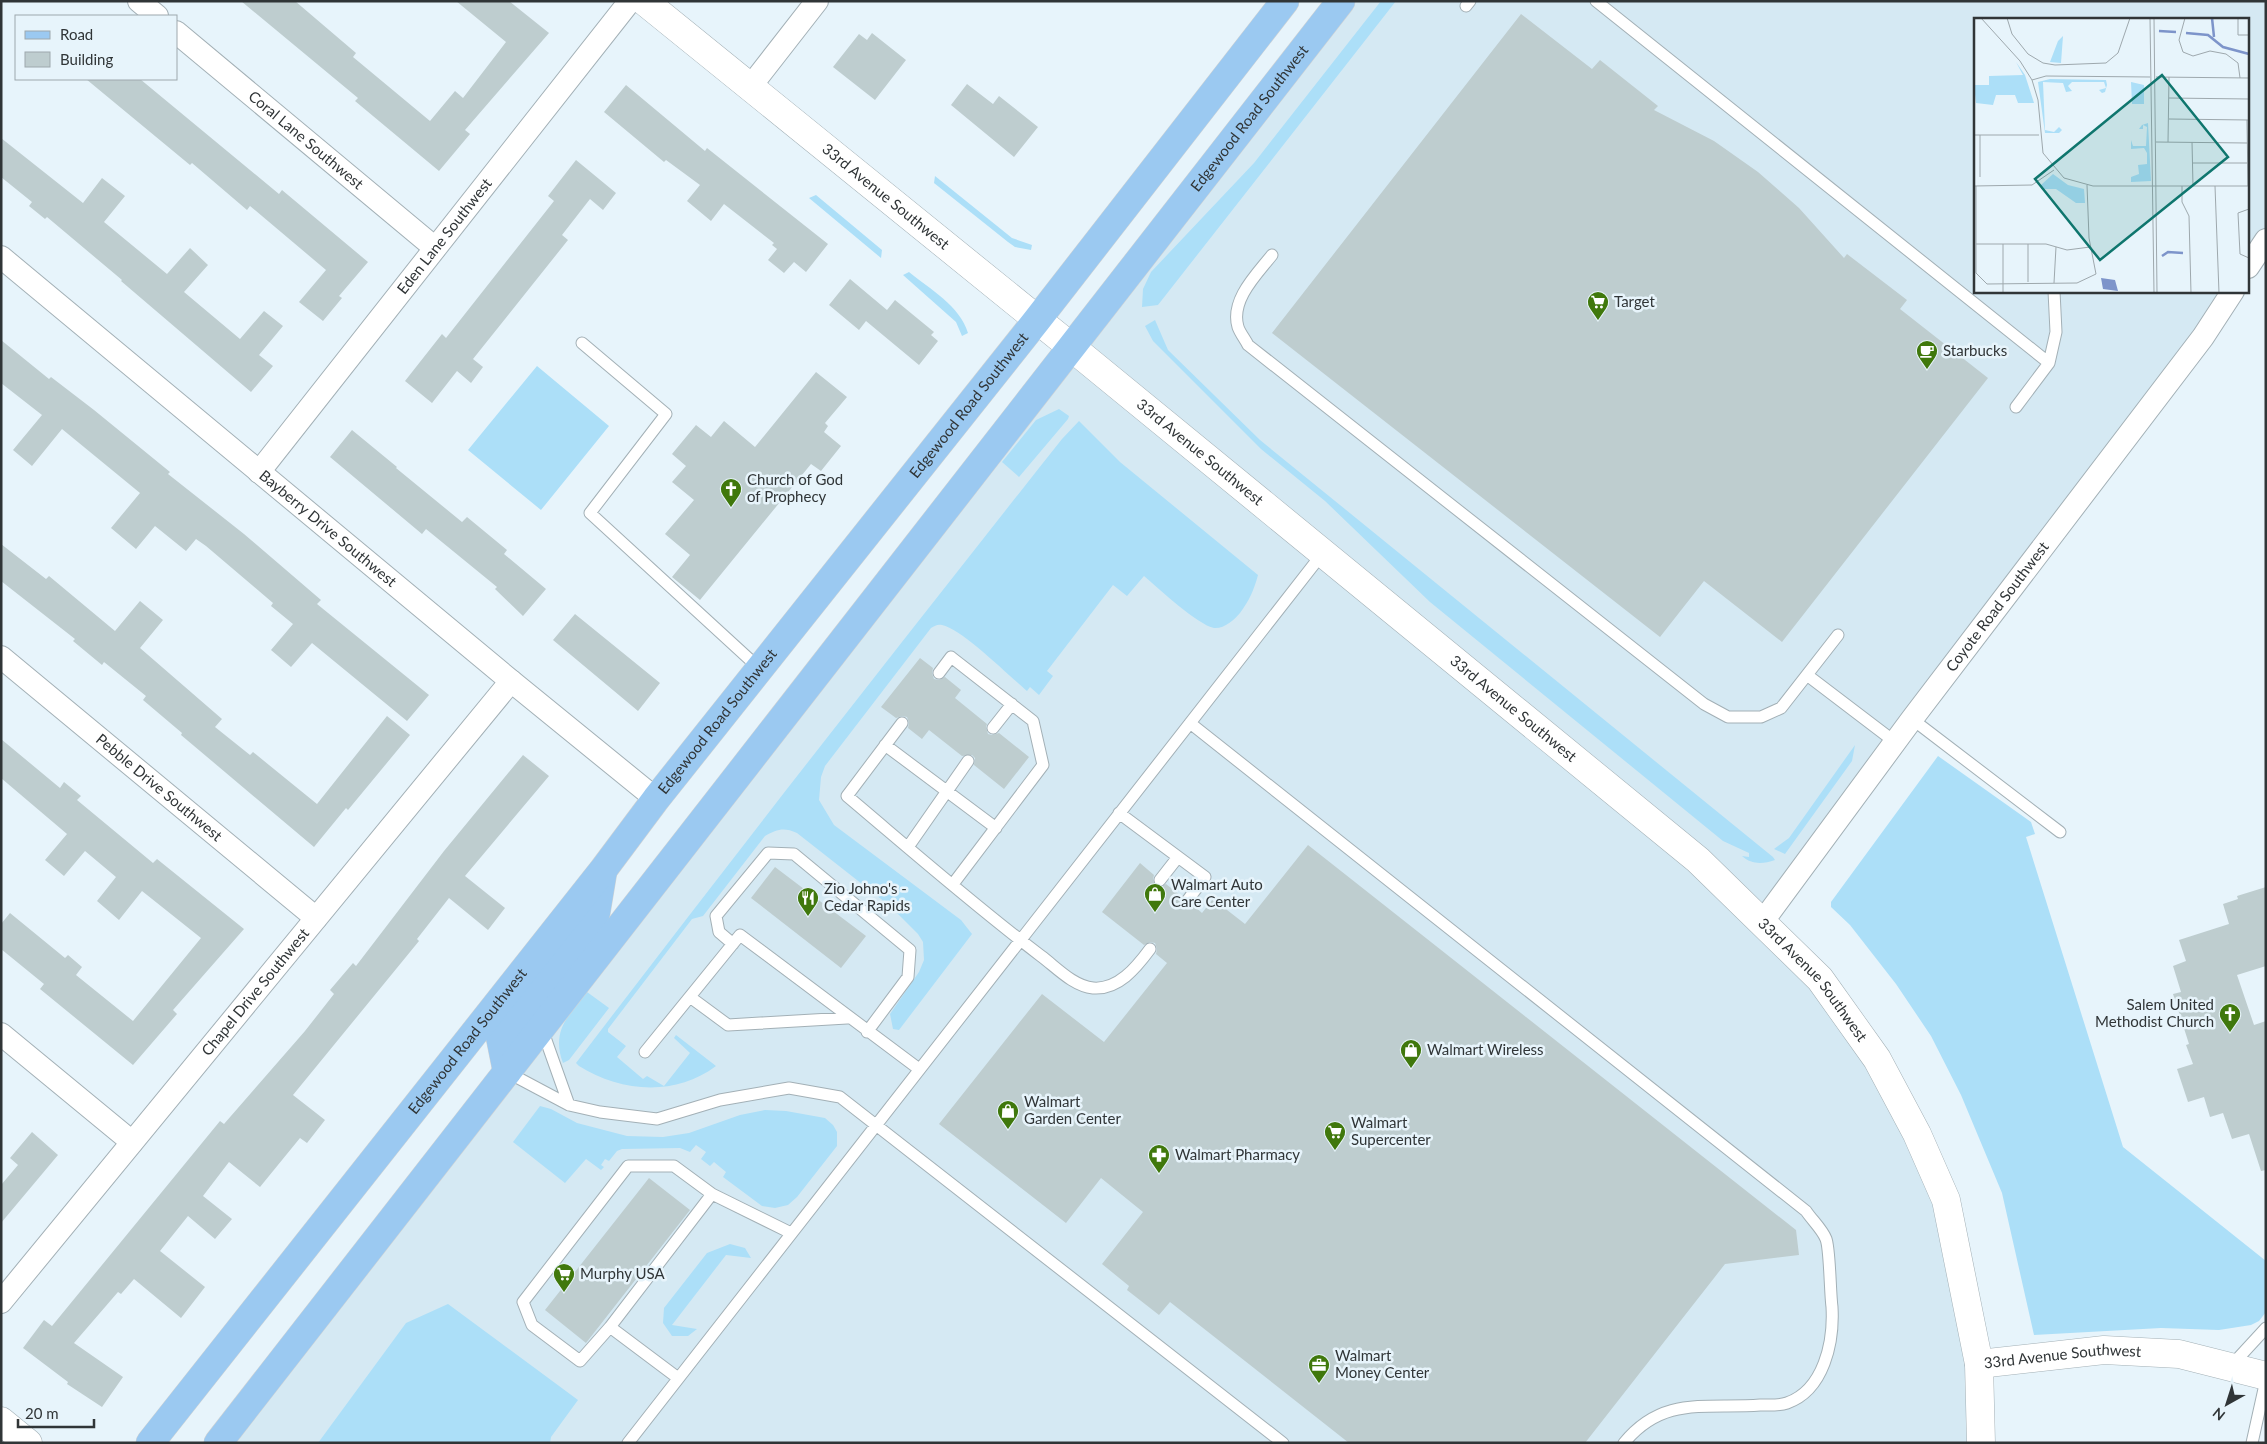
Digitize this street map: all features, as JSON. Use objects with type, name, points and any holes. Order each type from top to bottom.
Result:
[{"type":"main road","name":"Edgewood Road Southwest","points":[[150,1443],[603,870],[656,799],[1038,320],[1285,1]]},
{"type":"main road","name":"Edgewood Road Southwest","points":[[218,1443],[1070,346],[1341,1]]},
{"type":"main road","points":[[507,1072],[500,1036],[596,913],[603,870]]},
{"type":"street","points":[[139,1],[156,15]]},
{"type":"street","name":"Eden Lane Southwest","points":[[259,472],[630,1]]},
{"type":"street","name":"33rd Avenue Southwest","points":[[644,1],[1070,346],[1698,860],[1763,921],[1820,979],[1877,1060],[1917,1134],[1946,1200],[1979,1364],[2104,1350],[2178,1354],[2266,1376]]},
{"type":"street","points":[[750,87],[817,1]]},
{"type":"street","name":"Coral Lane Southwest","points":[[178,34],[435,248]]},
{"type":"street","points":[[2250,264],[2266,240]]},
{"type":"street","name":"Bayberry Drive Southwest","points":[[1,257],[511,681],[656,799]]},
{"type":"street","name":"Coyote Road Southwest","points":[[1763,921],[1912,719],[2203,337],[2232,292]]},
{"type":"street","name":"Pebble Drive Southwest","points":[[1,657],[316,918]]},
{"type":"street","name":"Chapel Drive Southwest","points":[[1,1302],[511,681]]},
{"type":"street","points":[[1,1034],[132,1142]]},
{"type":"street","points":[[1979,1364],[1981,1443]]},
{"type":"street","points":[[1,1421],[28,1443]]},
{"type":"lane","points":[[1596,1],[2050,363]]},
{"type":"lane","points":[[1272,255],[1249,285],[1238,305],[1238,326],[1248,345],[1696,698],[1728,717],[1761,717],[1781,708],[1838,635]]},
{"type":"lane","points":[[2016,407],[2050,363],[2056,332],[2054,292]]},
{"type":"lane","points":[[582,343],[666,414],[590,513],[760,669]]},
{"type":"lane","points":[[628,1443],[1322,554]]},
{"type":"lane","points":[[939,673],[951,657],[1033,721],[1043,765],[954,884]]},
{"type":"lane","points":[[1807,674],[1895,742]]},
{"type":"lane","points":[[993,728],[1012,704]]},
{"type":"lane","points":[[1912,719],[2060,832]]},
{"type":"lane","points":[[902,723],[847,796],[1020,940],[1077,983],[1092,988],[1108,987],[1136,968],[1150,949]]},
{"type":"lane","points":[[1190,723],[1806,1211],[1826,1240],[1832,1317],[1823,1369],[1813,1386],[1787,1403],[1737,1407],[1697,1405],[1667,1412],[1638,1426],[1624,1443]]},
{"type":"lane","points":[[885,745],[996,828]]},
{"type":"lane","points":[[908,847],[968,761]]},
{"type":"lane","points":[[1119,813],[1205,877],[1187,901]]},
{"type":"lane","points":[[733,944],[719,932],[716,916],[768,852],[794,854],[910,950],[908,977],[867,1032]]},
{"type":"lane","points":[[1160,880],[1178,857]]},
{"type":"lane","points":[[645,1052],[740,935],[847,1018],[919,1069]]},
{"type":"lane","points":[[690,996],[728,1025],[847,1018]]},
{"type":"lane","points":[[542,1028],[569,1105]]},
{"type":"lane","points":[[507,1072],[569,1105],[600,1112],[657,1120],[720,1100],[789,1088],[840,1097],[1283,1443]]},
{"type":"lane","points":[[712,1194],[610,1327],[580,1362],[532,1325],[523,1302],[628,1166],[674,1166],[712,1194],[791,1233]]},
{"type":"lane","points":[[610,1327],[678,1378]]},
{"type":"lane","points":[[2231,1366],[2266,1328]]},
{"type":"lane","points":[[2252,1443],[2266,1380]]},
{"type":"shaded area","points":[[1341,1],[2266,1],[2266,240],[2250,264],[2250,18],[1974,18],[1974,292],[2232,292],[1763,921],[1820,979],[1946,1200],[1981,1443],[218,1443]]},
{"type":"shaded area","points":[[1381,1],[1396,1],[1158,305],[1142,307],[1143,289],[1151,272],[1254,163]]},
{"type":"shaded area","points":[[935,176],[1012,238],[1032,245],[1031,250],[1015,247],[1008,242],[934,183]]},
{"type":"shaded area","points":[[816,195],[882,250],[881,258],[809,198]]},
{"type":"shaded area","points":[[909,272],[951,306],[964,323],[968,333],[962,336],[956,322],[903,275]]},
{"type":"shaded area","points":[[1155,320],[1168,350],[1260,440],[1775,860],[1758,863],[1746,859],[1742,856],[1749,857],[1749,853],[1723,841],[1430,602],[1325,501],[1261,449],[1153,341],[1145,326]]},
{"type":"shaded area","points":[[537,366],[609,426],[541,510],[468,450]]},
{"type":"shaded area","points":[[1059,409],[1069,416],[1068,419],[1019,477],[1002,462],[1036,420]]},
{"type":"shaded area","points":[[1079,421],[1120,462],[1258,575],[1251,595],[1240,613],[1225,626],[1214,628],[1198,620],[1144,576],[1127,596],[1113,585],[1047,671],[1053,676],[1039,695],[1030,687],[1027,691],[985,654],[951,628],[937,625],[931,628],[825,766],[821,777],[819,800],[834,825],[961,920],[972,934],[899,1030],[893,1029],[890,1014],[919,972],[924,960],[923,942],[918,934],[890,906],[797,833],[781,830],[765,836],[703,916],[692,919],[608,1029],[608,1032],[626,1046],[617,1057],[643,1079],[647,1076],[664,1086],[690,1053],[674,1038],[676,1035],[716,1066],[700,1076],[683,1083],[665,1086],[648,1087],[630,1086],[612,1081],[595,1075],[579,1066],[576,1063],[757,828],[1062,439]]},
{"type":"shaded area","points":[[1855,745],[1852,761],[1785,854],[1774,849],[1789,838]]},
{"type":"shaded area","points":[[1938,756],[2031,822],[2035,834],[2026,837],[2123,1147],[2266,1261],[2266,1312],[2259,1321],[2251,1325],[2219,1330],[2161,1328],[2034,1335],[2002,1193],[1961,1095],[1931,1036],[1896,984],[1850,925],[1831,907],[1831,902]]},
{"type":"shaded area","points":[[587,992],[609,1008],[569,1060],[563,1063],[559,1042],[560,1033],[568,1016]]},
{"type":"shaded area","points":[[540,1106],[551,1109],[577,1123],[627,1136],[663,1137],[689,1133],[740,1115],[765,1110],[786,1111],[825,1118],[833,1125],[837,1132],[837,1146],[797,1197],[788,1205],[775,1208],[762,1206],[723,1177],[726,1172],[714,1162],[710,1166],[701,1159],[706,1152],[696,1145],[690,1152],[680,1148],[622,1149],[617,1151],[609,1161],[605,1159],[601,1165],[604,1167],[601,1170],[586,1159],[565,1183],[513,1142]]},
{"type":"shaded area","points":[[730,1244],[745,1248],[751,1258],[726,1255],[672,1325],[697,1329],[688,1336],[672,1336],[663,1323],[664,1308],[707,1253]]},
{"type":"shaded area","points":[[448,1304],[578,1400],[551,1437],[550,1443],[318,1443],[406,1323]]},
{"type":"building","points":[[241,1],[295,1],[356,53],[353,57],[430,121],[455,91],[463,98],[506,42],[456,1],[509,1],[549,33],[465,130],[470,134],[439,171],[355,101],[358,98]]},
{"type":"building","name":"Target","points":[[1521,14],[1592,69],[1600,60],[1658,106],[1654,110],[1714,141],[1758,172],[1799,208],[1844,258],[1847,254],[1907,300],[1900,309],[1988,378],[1782,642],[1704,581],[1660,637],[1272,333]]},
{"type":"building","points":[[872,33],[906,60],[875,100],[833,67],[859,34],[867,40]]},
{"type":"building","points":[[87,80],[141,80],[279,194],[282,190],[368,262],[339,296],[342,298],[323,321],[299,302],[326,270],[250,206],[247,210],[192,163],[190,165]]},
{"type":"building","points":[[967,84],[993,104],[999,96],[1038,127],[1014,157],[951,105]]},
{"type":"building","points":[[626,85],[705,151],[707,148],[828,244],[806,272],[794,262],[784,273],[768,260],[777,249],[772,245],[774,243],[724,204],[711,221],[687,201],[700,185],[666,160],[664,162],[604,112]]},
{"type":"building","points":[[1,138],[83,203],[102,178],[125,196],[104,222],[167,274],[190,248],[208,265],[184,292],[240,339],[264,311],[283,326],[259,355],[273,366],[251,392],[47,217],[45,219],[29,206],[32,202],[1,177]]},
{"type":"building","points":[[576,160],[616,193],[603,210],[590,199],[562,235],[568,240],[473,359],[483,367],[471,383],[457,371],[432,403],[405,381],[442,334],[446,338],[554,201],[548,196]]},
{"type":"building","points":[[850,279],[887,310],[895,300],[934,332],[931,335],[938,341],[919,365],[866,321],[859,330],[829,305]]},
{"type":"building","points":[[1,340],[49,379],[51,377],[94,410],[170,472],[168,474],[244,534],[321,600],[317,604],[429,695],[407,721],[312,643],[291,667],[271,650],[293,624],[271,606],[273,603],[196,539],[186,551],[155,526],[136,549],[111,528],[140,493],[62,429],[32,466],[13,450],[42,415],[1,383]]},
{"type":"building","name":"Church of God of Prophecy","points":[[816,372],[847,397],[825,423],[828,426],[824,432],[841,446],[821,471],[811,464],[700,600],[672,577],[690,555],[665,534],[694,500],[672,482],[686,466],[672,454],[696,425],[711,437],[724,421],[755,447]]},
{"type":"building","points":[[352,430],[462,522],[467,517],[507,550],[504,554],[546,589],[523,616],[495,589],[497,587],[426,529],[422,534],[330,457]]},
{"type":"building","points":[[1,544],[46,579],[49,576],[115,631],[140,601],[163,620],[140,648],[222,719],[215,727],[250,755],[253,752],[317,804],[387,716],[410,735],[348,810],[346,808],[314,847],[181,735],[182,733],[143,700],[146,696],[104,662],[102,665],[73,641],[75,639],[1,581]]},
{"type":"building","points":[[575,614],[660,683],[638,711],[553,640]]},
{"type":"building","points":[[920,658],[933,668],[934,679],[939,680],[945,677],[961,690],[955,698],[987,724],[988,734],[999,733],[1029,757],[1004,789],[974,765],[975,758],[972,755],[962,756],[929,730],[922,739],[908,728],[907,717],[896,718],[881,707]]},
{"type":"building","points":[[1,739],[60,788],[64,782],[81,796],[77,800],[153,863],[157,859],[244,929],[173,1010],[177,1014],[133,1065],[40,989],[44,984],[1,949],[1,924],[10,913],[65,958],[68,955],[82,967],[76,975],[133,1021],[201,938],[142,891],[119,920],[97,901],[116,877],[85,851],[64,876],[45,860],[67,834],[1,778]]},
{"type":"building","points":[[523,755],[549,776],[465,876],[505,908],[488,930],[449,898],[417,939],[419,941],[293,1095],[325,1120],[307,1143],[300,1138],[260,1187],[229,1162],[203,1196],[232,1219],[215,1239],[188,1216],[160,1251],[205,1287],[181,1318],[134,1279],[121,1294],[118,1292],[74,1343],[123,1377],[102,1407],[67,1384],[68,1382],[23,1348],[44,1320],[52,1326],[220,1121],[224,1124],[305,1031],[334,994],[330,990],[353,963],[356,966],[444,851]]},
{"type":"building","name":"Walmart Supercenter","points":[[1308,845],[1796,1230],[1799,1255],[1725,1264],[1585,1443],[1349,1443],[1170,1302],[1159,1315],[1127,1290],[1129,1286],[1102,1264],[1143,1212],[1101,1178],[1066,1223],[939,1124],[1042,994],[1104,1042],[1167,963],[1156,954],[1155,943],[1150,942],[1144,945],[1102,912],[1140,863],[1154,875],[1155,886],[1159,887],[1166,884],[1181,896],[1180,903],[1183,907],[1189,908],[1193,905],[1202,913],[1213,899],[1245,924]]},
{"type":"building","name":"Zio Johno's - Cedar Rapids","points":[[775,867],[866,936],[841,968],[751,898]]},
{"type":"building","name":"Salem United Methodist Church","points":[[2266,887],[2266,966],[2237,975],[2254,1025],[2266,1021],[2266,1170],[2261,1171],[2249,1134],[2232,1139],[2223,1113],[2210,1117],[2204,1097],[2188,1102],[2177,1069],[2193,1064],[2186,1045],[2189,1044],[2173,994],[2181,992],[2173,966],[2186,961],[2179,940],[2229,924],[2223,904],[2238,899],[2237,896]]},
{"type":"building","points":[[32,1132],[58,1155],[1,1223],[1,1185],[18,1165],[10,1158]]},
{"type":"building","points":[[649,1178],[690,1210],[586,1343],[545,1310]]},
{"type":"place","name":"Target","points":[[1598,321]]},
{"type":"place","name":"Starbucks","points":[[1927,370]]},
{"type":"place","name":"Church of God of Prophecy","points":[[731,508]]},
{"type":"place","name":"Walmart Auto Care Center","points":[[1155,913]]},
{"type":"place","name":"Zio Johno's - Cedar Rapids","points":[[808,917]]},
{"type":"place","name":"Salem United Methodist Church","points":[[2230,1033]]},
{"type":"place","name":"Walmart Wireless","points":[[1411,1069]]},
{"type":"place","name":"Walmart Garden Center","points":[[1008,1130]]},
{"type":"place","name":"Walmart Supercenter","points":[[1335,1151]]},
{"type":"place","name":"Walmart Pharmacy","points":[[1159,1174]]},
{"type":"place","name":"Murphy USA","points":[[564,1293]]},
{"type":"place","name":"Walmart Money Center","points":[[1319,1384]]}]
